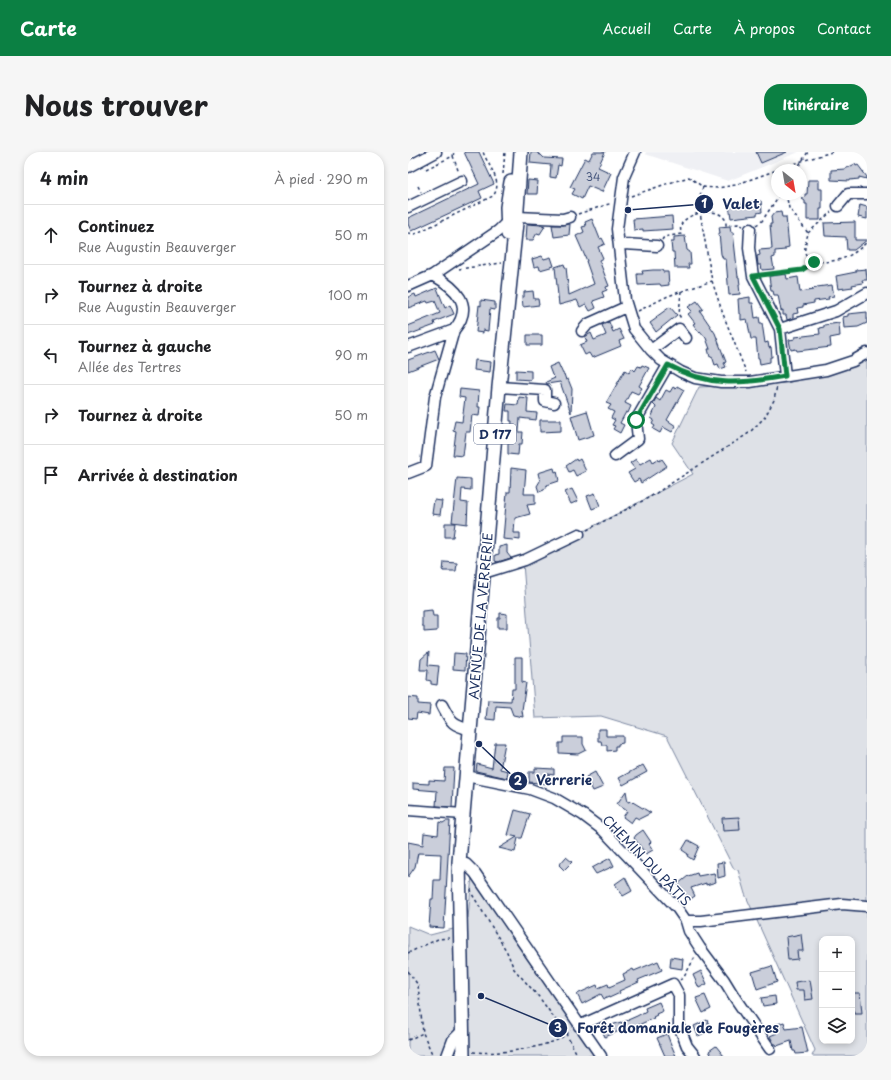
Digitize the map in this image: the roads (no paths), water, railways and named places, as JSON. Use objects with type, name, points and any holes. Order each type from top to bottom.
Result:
[{"type":"main road","name":"AVENUE DE LA VERRERIE","points":[[462,1031],[459,862],[508,296],[512,219],[508,207],[513,152]]},
{"type":"main road","name":"AVENUE DE LA VERRERIE","points":[[508,296],[508,262],[512,219],[522,152]]},
{"type":"main road","name":"D 177","points":[[462,1031],[463,1054]]},
{"type":"street","points":[[408,167],[436,152]]},
{"type":"street","points":[[635,152],[624,177],[620,200],[617,229],[619,246],[628,312],[634,329],[661,360],[694,378],[722,382],[750,382],[826,370],[853,361],[867,353]]},
{"type":"street","points":[[408,207],[462,181]]},
{"type":"street","points":[[838,206],[848,194],[867,194]]},
{"type":"street","points":[[408,286],[433,275],[498,231],[512,219],[563,219],[570,217]]},
{"type":"street","points":[[750,229],[749,248],[753,276],[780,329],[782,377]]},
{"type":"street","points":[[619,246],[624,244],[657,246]]},
{"type":"street","points":[[408,473],[426,466],[434,397],[454,330],[459,324],[462,313],[463,303],[456,290],[433,275]]},
{"type":"street","points":[[780,329],[836,310],[867,293]]},
{"type":"street","points":[[582,331],[588,324],[628,312]]},
{"type":"street","points":[[408,347],[454,330]]},
{"type":"street","points":[[651,350],[678,330],[686,338]]},
{"type":"street","points":[[615,456],[638,439],[636,420],[668,365]]},
{"type":"street","points":[[499,387],[545,390],[545,401],[554,403]]},
{"type":"street","points":[[484,571],[490,571],[525,560],[579,534]]},
{"type":"street","points":[[442,705],[454,724],[471,730]]},
{"type":"street","name":"CHEMIN DU PÂTIS","points":[[466,776],[530,789],[554,798],[583,815],[603,830],[677,908],[686,921],[689,931],[700,948],[724,980],[734,998],[770,1049]]},
{"type":"street","points":[[408,810],[463,814]]},
{"type":"street","points":[[459,862],[466,864],[475,873],[601,1056]]},
{"type":"street","points":[[686,921],[701,921],[842,904],[867,906]]},
{"type":"street","points":[[579,1026],[673,984],[679,995],[679,1026],[687,1046],[695,1056]]},
{"type":"street","points":[[447,1056],[453,1040],[462,1031]]},
{"type":"place","name":"Valet","points":[[628,210]]},
{"type":"place","name":"Verrerie","points":[[479,744]]},
{"type":"place","name":"Forêt domaniale de Fougères","points":[[481,996]]}]
